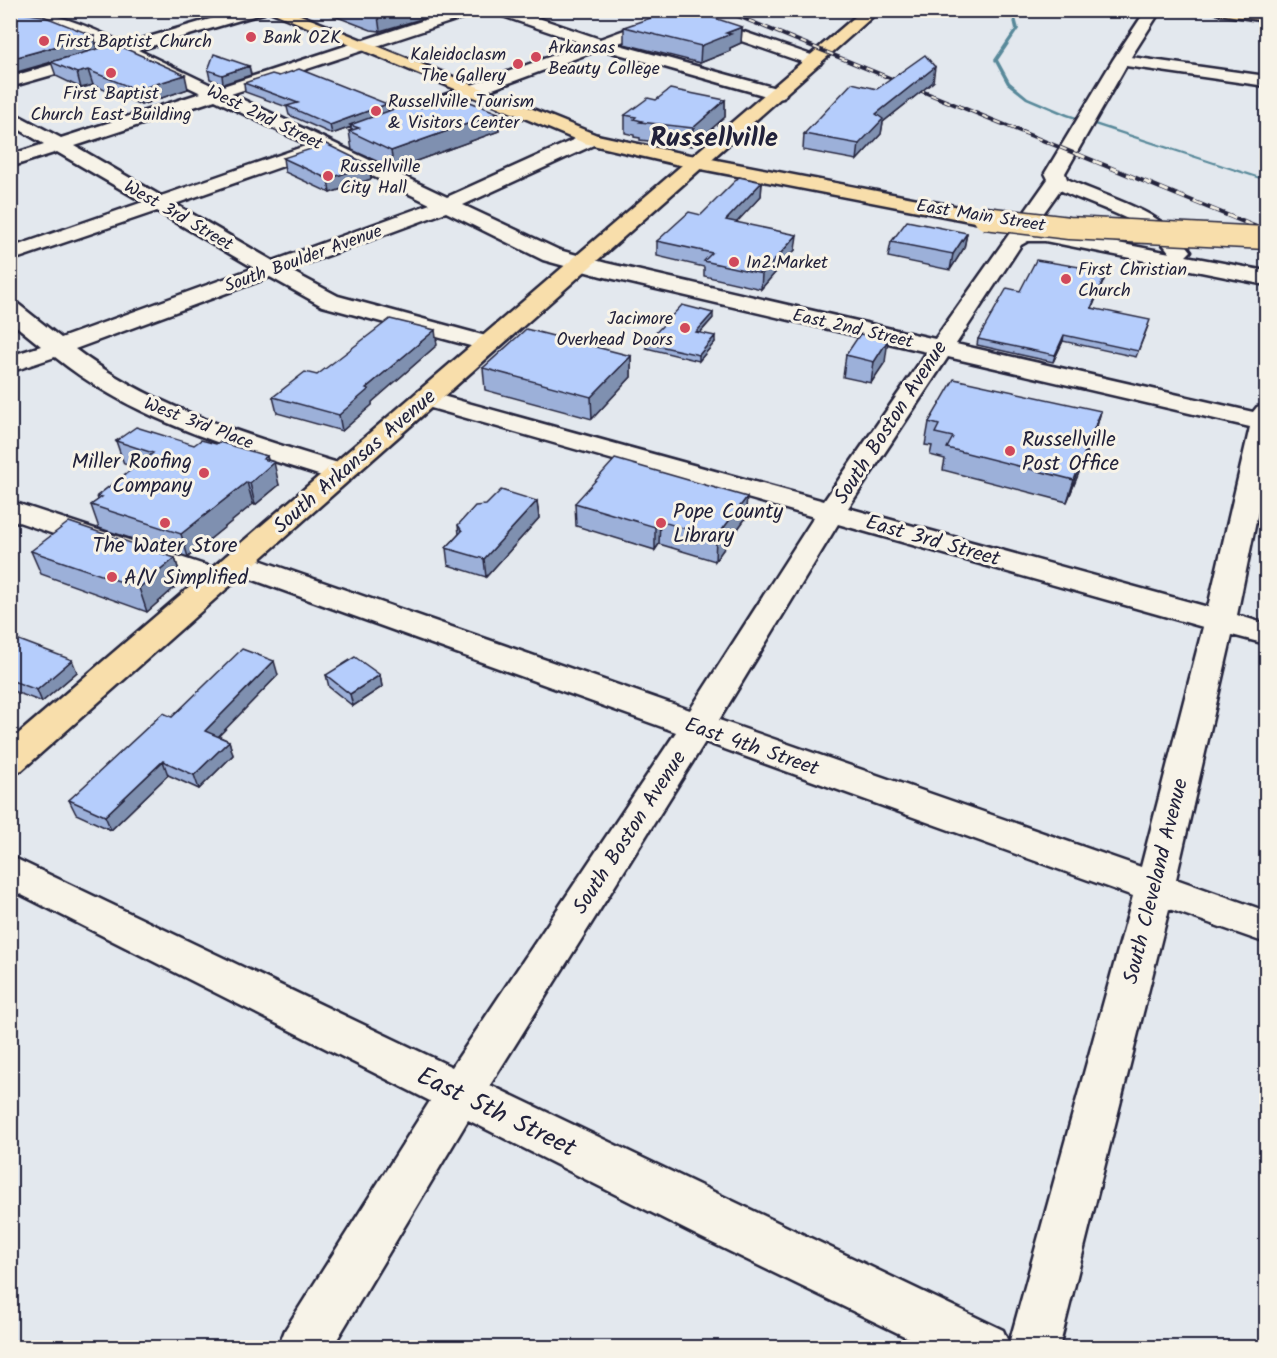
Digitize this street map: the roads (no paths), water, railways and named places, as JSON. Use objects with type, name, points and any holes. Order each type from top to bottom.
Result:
[{"type":"main road","points":[[274,10],[591,139],[597,151],[637,169]]},
{"type":"main road","name":"South Arkansas Avenue","points":[[10,761],[580,264],[666,179],[699,162],[873,10]]},
{"type":"main road","points":[[1220,10],[1266,17]]},
{"type":"main road","name":"East Main Street","points":[[591,139],[985,218],[1069,228],[1266,238]]},
{"type":"street","points":[[10,82],[259,10]]},
{"type":"street","points":[[10,161],[472,10]]},
{"type":"street","points":[[499,10],[600,44],[777,94]]},
{"type":"street","name":"South Boston Avenue","points":[[303,1347],[460,1093],[697,727],[832,511],[939,348],[1058,179],[1056,173],[1086,119],[1154,10]]},
{"type":"street","points":[[399,117],[600,44],[678,12],[814,61]]},
{"type":"street","name":"West 2nd Street","points":[[10,13],[39,14],[70,24],[551,255],[580,264]]},
{"type":"street","points":[[1121,60],[1266,81]]},
{"type":"street","name":"West 3rd Street","points":[[10,116],[270,270],[330,301],[489,344]]},
{"type":"street","points":[[10,255],[347,137]]},
{"type":"street","name":"South Boulder Avenue","points":[[10,365],[447,205],[591,139]]},
{"type":"street","points":[[1058,179],[1059,182],[1083,196],[1149,222],[1164,231],[1187,262]]},
{"type":"street","points":[[1018,238],[1045,235],[1266,278]]},
{"type":"street","name":"East 2nd Street","points":[[580,264],[939,348],[1266,419]]},
{"type":"street","name":"West 3rd Place","points":[[10,309],[93,374],[125,394],[186,423],[341,473]]},
{"type":"street","name":"East 3rd Street","points":[[426,399],[1266,634]]},
{"type":"street","name":"South Cleveland Avenue","points":[[1033,1347],[1155,888],[1266,419]]},
{"type":"street","name":"East 4th Street","points":[[10,509],[228,572],[697,727],[1266,927]]},
{"type":"street","name":"East 5th Street","points":[[10,871],[719,1221],[985,1347]]},
{"type":"waterway","points":[[984,10],[1002,13]]},
{"type":"waterway","points":[[1002,13],[1018,10]]},
{"type":"waterway","points":[[1002,13],[1015,19],[1017,29],[996,60],[1008,83],[1027,98],[1067,115],[1266,180]]},
{"type":"railway","points":[[723,10],[1081,156]]},
{"type":"railway","points":[[1077,154],[1266,231]]},
{"type":"place","name":"Bank OZK","points":[[251,37]]},
{"type":"place","name":"First Baptist Church","points":[[44,41]]},
{"type":"place","name":"Arkansas Beauty College","points":[[536,57]]},
{"type":"place","name":"Kaleidoclasm The Gallery","points":[[518,64]]},
{"type":"place","name":"First Baptist Church East Building","points":[[111,73]]},
{"type":"place","name":"Russellville Tourism & Visitors Center","points":[[376,111]]},
{"type":"place","name":"Russellville City Hall","points":[[328,176]]},
{"type":"place","name":"In2.Market","points":[[734,262]]},
{"type":"place","name":"First Christian Church","points":[[1066,279]]},
{"type":"place","name":"Jacimore Overhead Doors","points":[[685,328]]},
{"type":"place","name":"Russellville Post Office","points":[[1010,451]]},
{"type":"place","name":"Miller Roofing Company","points":[[204,473]]},
{"type":"place","name":"The Water Store","points":[[165,523]]},
{"type":"place","name":"Pope County Library","points":[[661,523]]},
{"type":"place","name":"A/V Simplified","points":[[112,577]]},
{"type":"district","name":"Russellville","points":[[714,137]]}]
